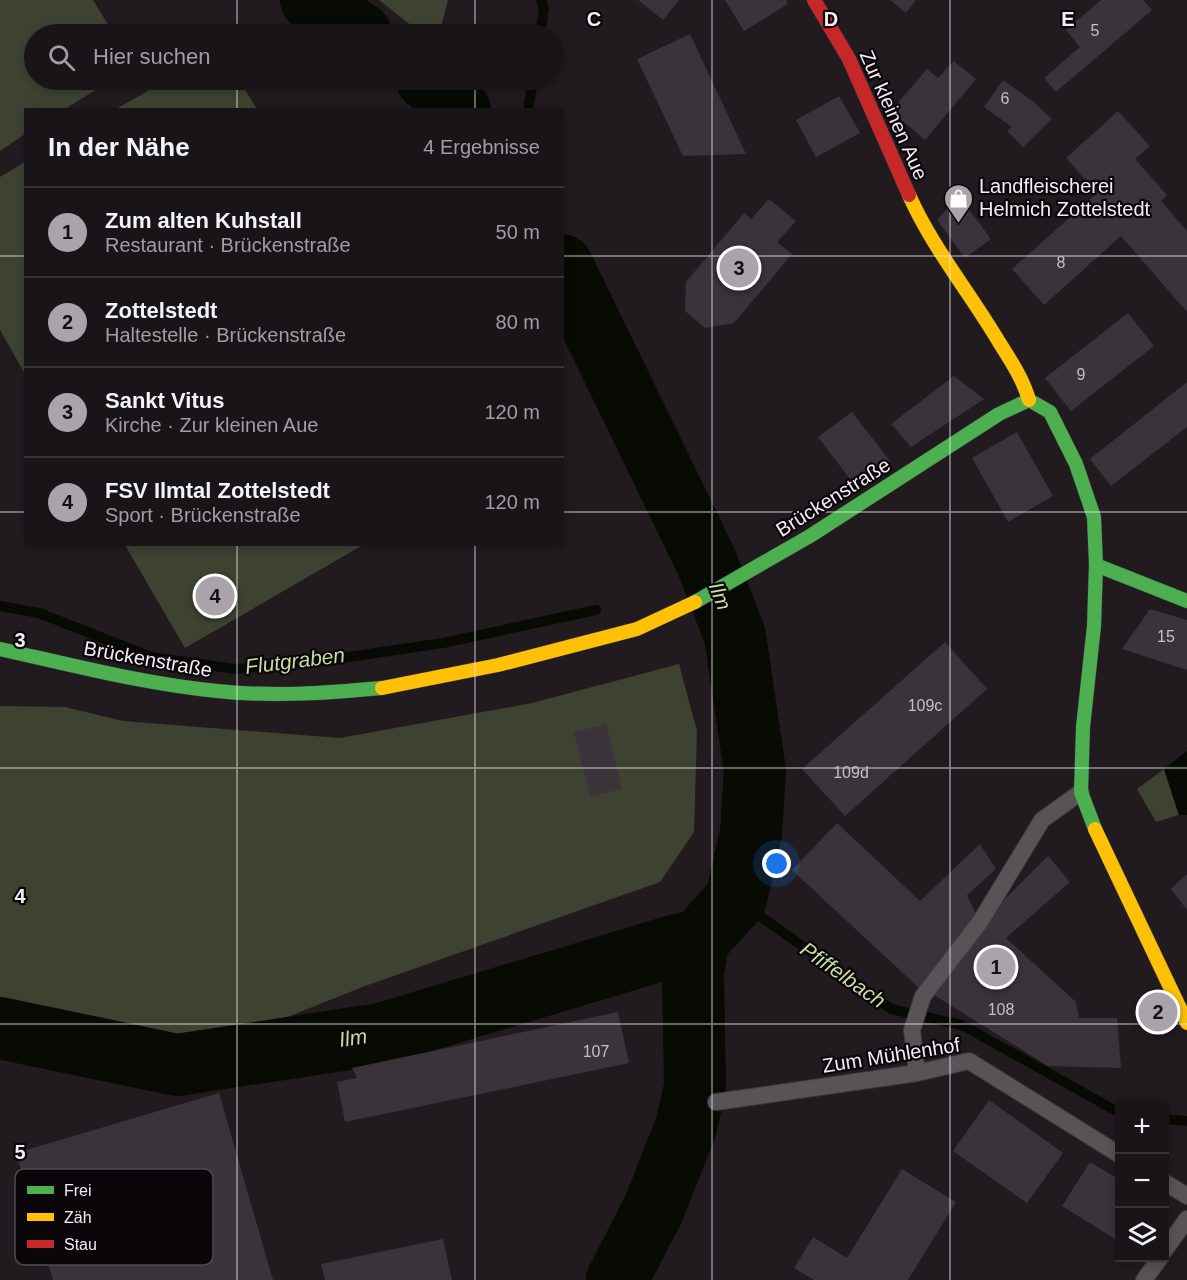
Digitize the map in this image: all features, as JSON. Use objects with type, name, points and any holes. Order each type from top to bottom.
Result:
[{"type":"street","name":"Zur kleinen Aue","points":[[814,0],[849,59],[919,218],[1019,374],[1029,400]]},
{"type":"street","points":[[1029,400],[1050,412],[1076,464],[1094,517],[1096,566],[1094,626],[1083,727],[1081,792],[1094,827],[1187,1023]]},
{"type":"street","name":"Brückenstraße","points":[[0,649],[123,676],[217,691],[305,695],[388,687],[498,665],[637,629],[693,603],[810,536],[999,414],[1029,400]]},
{"type":"street","points":[[1096,566],[1187,601]]},
{"type":"lane","points":[[917,1073],[912,1030],[923,996],[980,922],[1042,820],[1081,792]]},
{"type":"lane","name":"Zum Mühlenhof","points":[[716,1102],[917,1073],[969,1062],[1117,1154]]},
{"type":"lane","points":[[1169,1185],[1187,1196]]},
{"type":"lane","points":[[1169,1244],[1187,1219]]},
{"type":"lane","points":[[1144,1280],[1157,1262]]},
{"type":"green space","points":[[0,0],[93,0],[108,24],[24,24],[24,90],[96,90],[67,108],[24,108],[24,135],[0,151]]},
{"type":"green space","points":[[379,0],[448,0],[442,24],[409,24]]},
{"type":"green space","points":[[149,90],[245,90],[256,108],[118,108]]},
{"type":"green space","points":[[24,163],[24,372],[0,330],[0,177]]},
{"type":"green space","points":[[126,546],[361,546],[185,648]]},
{"type":"green space","points":[[679,664],[697,731],[694,832],[660,882],[365,986],[177,1061],[8,1029],[0,1020],[0,706],[65,707],[123,721],[340,738],[532,703]]},
{"type":"green space","points":[[1164,769],[1179,815],[1156,822],[1137,789]]},
{"type":"shaded area","points":[[1187,751],[1187,815],[1179,815],[1164,769]]},
{"type":"building","points":[[638,0],[679,0],[663,20]]},
{"type":"building","points":[[725,0],[786,0],[788,4],[744,31]]},
{"type":"building","points":[[890,0],[916,0],[906,13]]},
{"type":"building","points":[[1101,0],[1143,0],[1152,10],[1056,92],[1044,78],[1080,47],[1066,30]]},
{"type":"building","points":[[690,34],[746,154],[683,156],[637,59]]},
{"type":"building","points":[[954,61],[976,79],[925,140],[891,111],[927,69],[938,78]]},
{"type":"building","points":[[1003,80],[1035,103],[1052,119],[1023,147],[1007,131],[1012,127],[984,107]]},
{"type":"building","points":[[839,96],[860,133],[816,157],[796,120]]},
{"type":"building","points":[[1118,111],[1150,146],[1135,159],[1167,195],[1161,201],[1187,231],[1187,312],[1121,236],[1044,305],[1012,269],[1097,193],[1066,158]]},
{"type":"building","points":[[959,196],[991,239],[965,258],[937,220]]},
{"type":"building","points":[[769,199],[796,221],[777,242],[792,254],[734,323],[705,328],[685,311],[686,282],[744,213],[751,219]]},
{"type":"building","points":[[1128,313],[1154,346],[1071,411],[1045,378]]},
{"type":"building","points":[[954,376],[984,399],[911,447],[891,424]]},
{"type":"building","points":[[1187,382],[1187,427],[1111,486],[1090,459]]},
{"type":"building","points":[[852,412],[890,461],[856,487],[818,437]]},
{"type":"building","points":[[1017,432],[1053,496],[1008,522],[972,458]]},
{"type":"building","points":[[1150,609],[1187,620],[1187,670],[1122,649]]},
{"type":"building","points":[[945,642],[987,689],[845,816],[802,769]]},
{"type":"building","points":[[606,724],[622,789],[590,797],[574,732]]},
{"type":"building","points":[[837,823],[920,901],[980,844],[996,869],[967,895],[979,921],[919,988],[792,870]]},
{"type":"building","points":[[1048,856],[1070,882],[1006,938],[1076,1002],[1079,1018],[1117,1018],[1121,1068],[1048,1066],[934,995],[985,919]]},
{"type":"building","points":[[1187,874],[1187,910],[1171,889]]},
{"type":"building","points":[[618,1012],[629,1063],[345,1122],[337,1082],[357,1078],[352,1068]]},
{"type":"building","points":[[219,1093],[273,1280],[53,1280],[49,1265],[213,1265],[213,1169],[21,1169],[16,1153]]},
{"type":"building","points":[[989,1100],[1063,1153],[1027,1203],[953,1151]]},
{"type":"building","points":[[1090,1162],[1115,1177],[1115,1239],[1062,1206]]},
{"type":"building","points":[[902,1169],[956,1202],[908,1280],[814,1280],[794,1268],[813,1237],[847,1258]]},
{"type":"building","points":[[443,1239],[452,1280],[325,1280],[321,1264]]},
{"type":"waterway","name":"Ilm","points":[[311,0],[346,24]]},
{"type":"waterway","points":[[541,0],[544,9],[542,24]]},
{"type":"waterway","name":"Ilm","points":[[442,90],[458,108]]},
{"type":"waterway","points":[[528,108],[531,90]]},
{"type":"waterway","name":"Ilm","points":[[0,1028],[177,1065],[381,1034],[677,945],[698,941],[736,899],[751,833],[755,771],[735,636],[707,563],[564,269]]},
{"type":"waterway","name":"Flutgraben","points":[[0,606],[39,613],[151,657],[235,669],[335,659],[443,643],[596,610]]},
{"type":"waterway","name":"Pfiffelbach","points":[[736,899],[891,1009],[962,1025],[1115,1110]]},
{"type":"waterway","name":"Ilm","points":[[617,1280],[654,1208],[686,1127],[695,1087],[693,974],[698,941]]},
{"type":"waterway","name":"Pfiffelbach","points":[[1169,1119],[1187,1121]]},
{"type":"traffic: fast","points":[[1029,400],[1050,412],[1076,464],[1094,517],[1096,565],[1094,626],[1083,727],[1081,792],[1095,829]]},
{"type":"traffic: fast","points":[[695,602],[810,536],[999,414],[1029,400]]},
{"type":"traffic: fast","points":[[1096,565],[1187,601]]},
{"type":"traffic: fast","points":[[0,649],[135,679],[217,691],[279,694],[382,688]]},
{"type":"traffic: slow","points":[[909,195],[940,251],[1012,363],[1029,400]]},
{"type":"traffic: slow","points":[[382,688],[498,665],[637,629],[695,602]]},
{"type":"traffic: slow","points":[[1095,829],[1187,1023]]},
{"type":"traffic: jam","points":[[814,0],[849,59],[909,195]]},
{"type":"place","name":"Landfleischerei Helmich Zottelstedt","points":[[958,224]]},
{"type":"place","name":"Sankt Vitus","points":[[739,268]]},
{"type":"place","name":"FSV Ilmtal Zottelstedt","points":[[215,596]]},
{"type":"place","name":"Zum alten Kuhstall","points":[[996,967]]},
{"type":"place","name":"Zottelstedt","points":[[1158,1012]]}]
